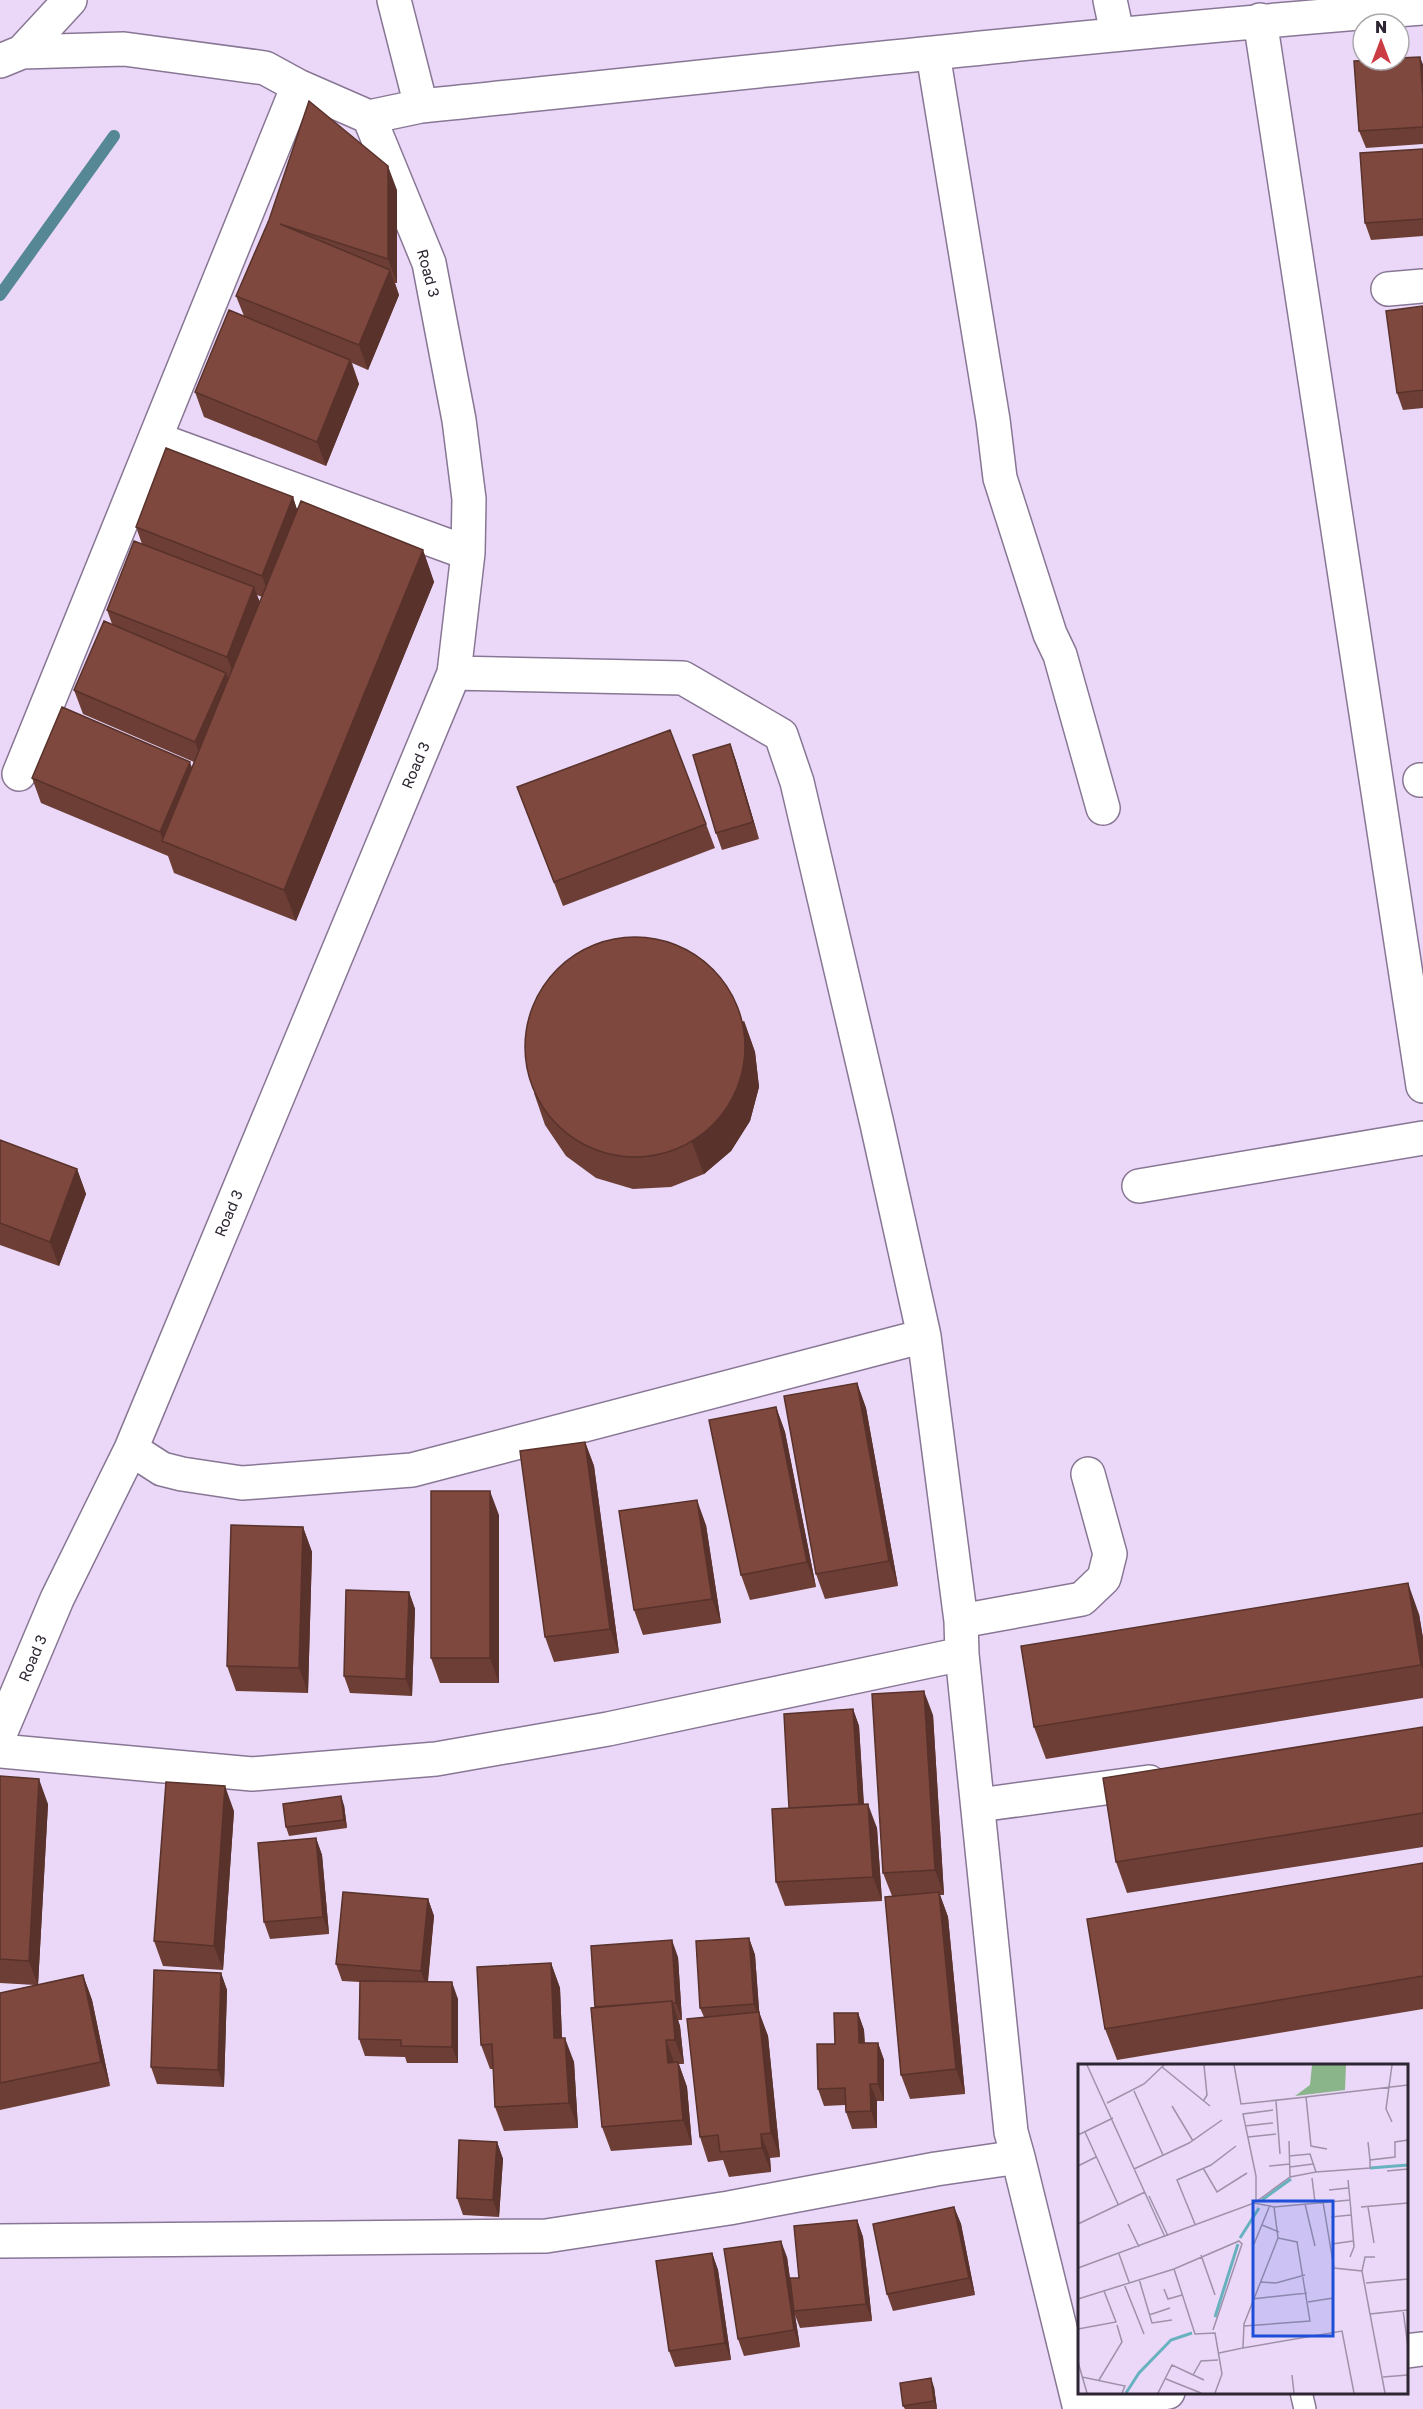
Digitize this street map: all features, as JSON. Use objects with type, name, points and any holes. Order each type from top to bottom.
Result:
[{"type":"street","points":[[394,0],[421,106]]},
{"type":"street","points":[[1110,0],[1117,33]]},
{"type":"street","points":[[11,57],[66,2]]},
{"type":"street","points":[[11,57],[124,49],[265,69],[369,117],[421,106],[1117,33],[1423,8]]},
{"type":"street","points":[[1260,20],[1423,1086]]},
{"type":"street","points":[[933,54],[993,420],[1000,478],[1050,634],[1060,655],[1102,808]]},
{"type":"street","points":[[20,774],[298,86]]},
{"type":"street","name":"Road 3","points":[[0,1734],[57,1599],[131,1449],[454,673],[468,553],[470,499],[459,420],[429,263],[369,117]]},
{"type":"street","points":[[1388,289],[1423,286]]},
{"type":"street","points":[[156,439],[468,553]]},
{"type":"street","points":[[454,673],[683,678],[782,735],[797,782],[924,1336],[961,1621],[962,1654],[1011,2132],[1078,2393]]},
{"type":"street","points":[[1139,1186],[1423,1138]]},
{"type":"street","points":[[131,1449],[162,1469],[242,1483],[412,1470],[924,1336]]},
{"type":"street","points":[[961,1621],[1082,1599],[1104,1578],[1110,1554],[1088,1474]]},
{"type":"street","points":[[0,1751],[252,1774],[436,1759],[608,1729],[962,1654]]},
{"type":"street","points":[[979,1805],[1178,1778]]},
{"type":"street","points":[[0,2241],[546,2236],[729,2208],[936,2169],[1018,2157]]},
{"type":"street","points":[[1408,2351],[1423,2349]]},
{"type":"street","points":[[1078,2394],[1082,2409],[1158,2394]]},
{"type":"lane","points":[[1301,2394],[1305,2409]]},
{"type":"building","points":[[1411,57],[1420,57],[1423,127],[1359,131],[1355,72],[1411,72]]},
{"type":"building","points":[[309,101],[388,166],[388,259],[280,224],[390,270],[359,345],[236,296],[269,220]]},
{"type":"building","points":[[1423,149],[1423,219],[1365,223],[1360,153]]},
{"type":"building","points":[[1423,306],[1423,390],[1397,393],[1386,311]]},
{"type":"building","points":[[229,310],[350,360],[317,442],[195,392]]},
{"type":"building","points":[[166,448],[293,497],[262,576],[136,527]]},
{"type":"building","points":[[301,501],[423,550],[284,890],[162,841]]},
{"type":"building","points":[[134,541],[254,587],[227,657],[107,610]]},
{"type":"building","points":[[104,621],[226,673],[195,742],[74,690]]},
{"type":"building","points":[[62,707],[190,762],[160,832],[32,778]]},
{"type":"building","points":[[670,730],[706,824],[554,882],[517,787]]},
{"type":"building","points":[[730,744],[753,822],[716,833],[693,755]]},
{"type":"building","points":[[624,937],[646,937],[677,945],[696,955],[713,969],[727,986],[737,1005],[743,1025],[745,1047],[743,1069],[737,1089],[727,1108],[713,1125],[696,1139],[667,1153],[646,1157],[624,1157],[603,1153],[583,1144],[565,1132],[550,1117],[529,1079],[525,1058],[525,1036],[529,1015],[538,995],[550,977],[565,962],[603,941]]},
{"type":"building","points":[[0,1140],[77,1169],[50,1242],[0,1223]]},
{"type":"building","points":[[857,1383],[889,1561],[816,1574],[784,1396]]},
{"type":"building","points":[[776,1407],[807,1562],[741,1575],[709,1420]]},
{"type":"building","points":[[585,1442],[610,1629],[545,1637],[520,1451]]},
{"type":"building","points":[[431,1491],[490,1491],[490,1658],[431,1658]]},
{"type":"building","points":[[697,1500],[712,1599],[634,1610],[619,1511]]},
{"type":"building","points":[[231,1525],[303,1527],[299,1668],[227,1666]]},
{"type":"building","points":[[1408,1583],[1421,1665],[1034,1727],[1021,1646]]},
{"type":"building","points":[[346,1590],[409,1592],[406,1679],[344,1676]]},
{"type":"building","points":[[924,1691],[935,1870],[883,1873],[872,1694]]},
{"type":"building","points":[[853,1709],[859,1804],[789,1808],[784,1714]]},
{"type":"building","points":[[1423,1727],[1423,1813],[1116,1862],[1103,1778]]},
{"type":"building","points":[[0,1776],[39,1779],[29,1961],[0,1959]]},
{"type":"building","points":[[166,1782],[225,1786],[214,1946],[154,1941]]},
{"type":"building","points":[[341,1796],[344,1820],[286,1827],[283,1804]]},
{"type":"building","points":[[868,1804],[873,1877],[776,1882],[772,1809]]},
{"type":"building","points":[[316,1838],[323,1917],[264,1922],[258,1843]]},
{"type":"building","points":[[1423,1863],[1423,1976],[1105,2029],[1087,1919]]},
{"type":"building","points":[[343,1892],[428,1899],[421,1971],[336,1964]]},
{"type":"building","points":[[939,1892],[956,2069],[901,2075],[885,1897]]},
{"type":"building","points":[[749,1938],[754,2004],[700,2008],[696,1941]]},
{"type":"building","points":[[672,1940],[676,2003],[672,2001],[595,2007],[591,1946]]},
{"type":"building","points":[[551,1963],[554,2038],[565,2038],[569,2103],[495,2107],[492,2044],[481,2045],[477,1967]]},
{"type":"building","points":[[154,1970],[221,1973],[218,2070],[151,2067]]},
{"type":"building","points":[[83,1975],[101,2062],[0,2083],[0,1993]]},
{"type":"building","points":[[360,1981],[452,1982],[452,2047],[401,2046],[401,2040],[359,2039]]},
{"type":"building","points":[[672,2001],[675,2040],[666,2040],[668,2063],[678,2062],[683,2120],[602,2127],[591,2008]]},
{"type":"building","points":[[759,2012],[771,2133],[761,2134],[762,2148],[720,2152],[718,2135],[700,2137],[687,2019]]},
{"type":"building","points":[[834,2013],[858,2013],[859,2043],[878,2043],[878,2084],[870,2084],[871,2111],[846,2112],[845,2088],[818,2089],[817,2044],[835,2044]]},
{"type":"building","points":[[459,2140],[497,2142],[493,2200],[457,2198]]},
{"type":"building","points":[[954,2207],[969,2278],[887,2294],[873,2224]]},
{"type":"building","points":[[857,2220],[866,2304],[794,2311],[790,2278],[799,2278],[794,2226]]},
{"type":"building","points":[[781,2241],[794,2330],[738,2339],[724,2249]]},
{"type":"building","points":[[712,2253],[725,2343],[669,2351],[656,2261]]},
{"type":"building","points":[[931,2378],[934,2401],[903,2406],[900,2383]]},
{"type":"waterway","points":[[0,295],[114,136]]}]
